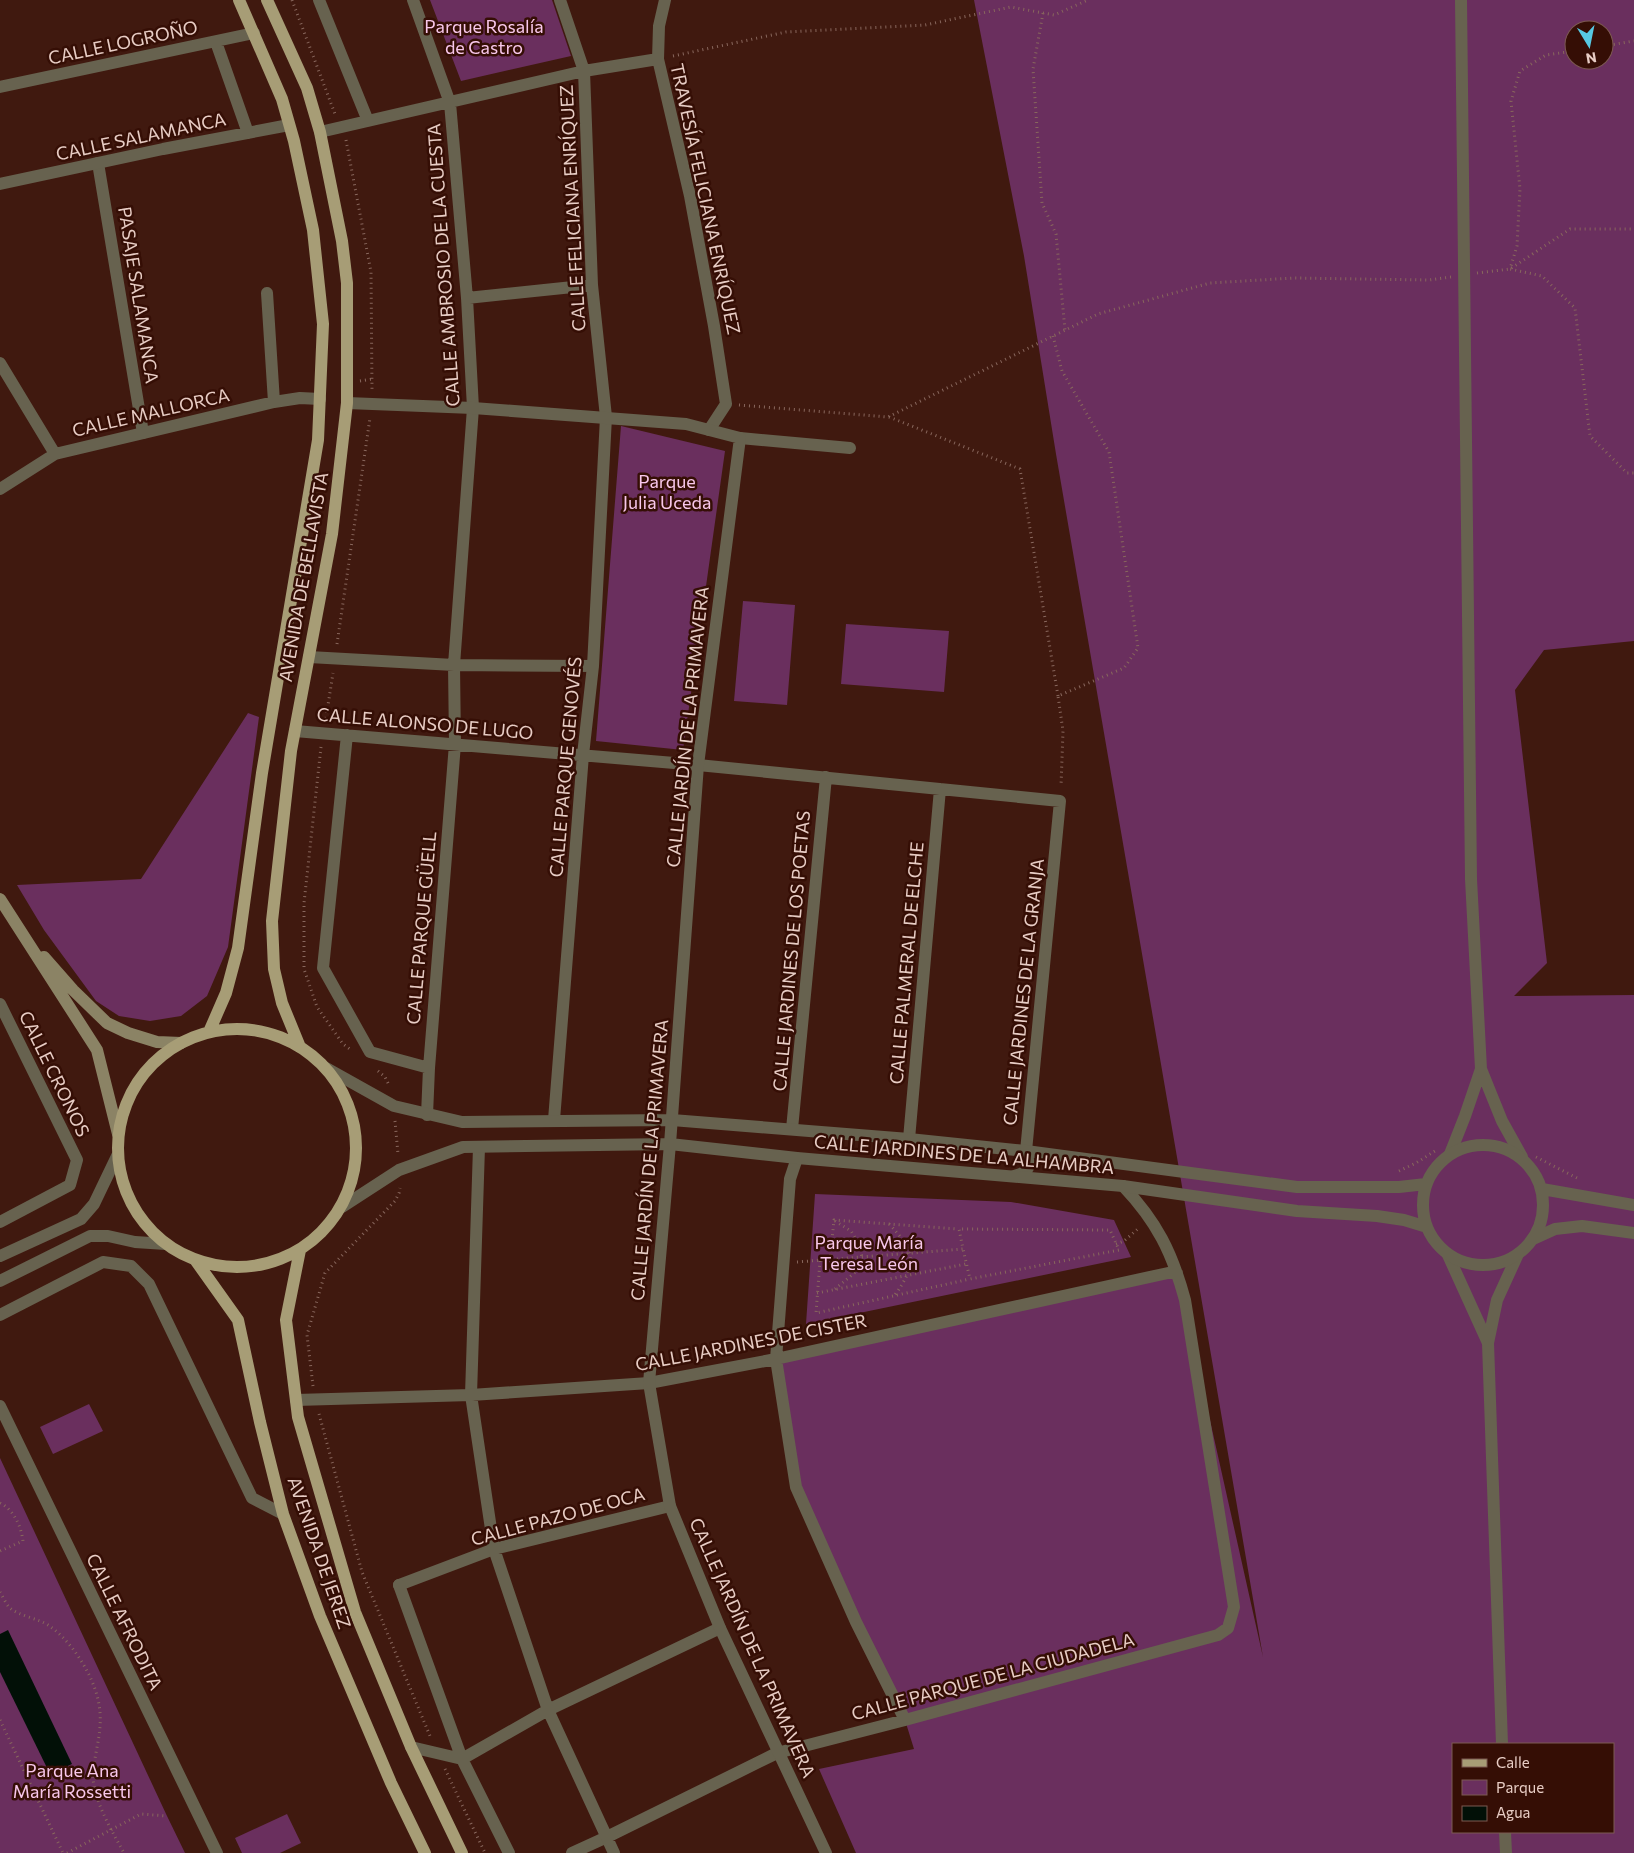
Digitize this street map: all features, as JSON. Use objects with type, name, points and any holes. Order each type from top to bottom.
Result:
[{"type":"main road","name":"AVENIDA DE BELLAVISTA","points":[[208,1032],[226,993],[238,948],[264,763],[318,440],[323,324],[313,230],[289,125],[282,99],[240,0]]},
{"type":"main road","name":"AVENIDA DE BELLAVISTA","points":[[268,0],[307,88],[320,132],[342,241],[347,283],[347,403],[332,534],[295,731],[284,809],[272,921],[274,969],[282,1004],[300,1047]]},
{"type":"main road","points":[[0,899],[98,1050],[118,1134],[118,1156],[125,1192],[136,1213],[149,1230],[166,1244],[196,1261],[231,1268],[267,1264],[300,1250],[324,1231],[342,1207],[355,1172],[356,1135],[346,1099],[326,1068],[300,1047],[272,1034],[240,1029],[208,1032],[181,1043],[153,1061],[138,1081],[125,1106],[118,1134]]},
{"type":"main road","points":[[10,917],[73,990],[107,1024],[157,1042],[181,1043]]},
{"type":"main road","name":"AVENIDA DE JEREZ","points":[[300,1250],[286,1320],[298,1417],[355,1612],[411,1747],[462,1853]]},
{"type":"main road","name":"AVENIDA DE JEREZ","points":[[196,1261],[238,1320],[260,1422],[283,1514],[320,1616],[391,1783],[425,1853]]},
{"type":"street","points":[[319,0],[368,121]]},
{"type":"street","name":"CALLE AMBROSIO DE LA CUESTA","points":[[413,0],[450,103],[467,298],[472,408],[454,665],[455,744]]},
{"type":"street","name":"CALLE FELICIANA ENRÍQUEZ","points":[[560,0],[584,71],[592,284],[606,417]]},
{"type":"street","name":"TRAVESÍA FELICIANA ENRÍQUEZ","points":[[665,0],[659,26],[658,59],[690,196],[726,404]]},
{"type":"street","points":[[1461,0],[1471,879],[1481,1069],[1502,1121],[1522,1158],[1534,1172],[1542,1190],[1544,1205],[1542,1219],[1533,1239]]},
{"type":"street","name":"CALLE LOGROÑO","points":[[0,87],[254,33]]},
{"type":"street","points":[[216,42],[248,133]]},
{"type":"street","points":[[320,132],[584,71],[658,59]]},
{"type":"street","name":"CALLE SALAMANCA","points":[[0,184],[289,125]]},
{"type":"street","name":"PASAJE SALAMANCA","points":[[98,163],[143,433]]},
{"type":"street","points":[[467,298],[592,284]]},
{"type":"street","points":[[267,293],[274,402]]},
{"type":"street","points":[[0,362],[55,454]]},
{"type":"street","name":"CALLE MALLORCA","points":[[0,488],[55,454],[274,402],[300,398],[320,399]]},
{"type":"street","points":[[347,403],[472,408],[686,424],[740,438],[850,448]]},
{"type":"street","points":[[709,430],[726,404]]},
{"type":"street","name":"CALLE PARQUE GENOVÉS","points":[[554,1120],[583,754],[593,666],[606,417]]},
{"type":"street","name":"CALLE JARDÍN DE LA PRIMAVERA","points":[[740,438],[698,765],[672,1120],[649,1383],[670,1506],[720,1628],[777,1753],[826,1853]]},
{"type":"street","points":[[308,657],[454,665],[593,666]]},
{"type":"street","name":"CALLE ALONSO DE LUGO","points":[[295,731],[583,754],[1060,801]]},
{"type":"street","points":[[347,735],[323,968],[370,1052],[429,1068]]},
{"type":"street","name":"CALLE PARQUE GÜELL","points":[[427,1115],[429,1068],[455,744]]},
{"type":"street","name":"CALLE JARDINES DE LOS POETAS","points":[[792,1129],[826,777]]},
{"type":"street","name":"CALLE PALMERAL DE ELCHE","points":[[909,1139],[940,789]]},
{"type":"street","name":"CALLE JARDINES DE LA GRANJA","points":[[1014,1176],[1024,1174],[1028,1170],[1029,1159],[1026,1151],[1060,801]]},
{"type":"street","name":"CALLE CRONOS","points":[[0,1004],[77,1160],[70,1185],[0,1222]]},
{"type":"street","name":"CALLE JARDINES DE LA ALHAMBRA","points":[[326,1068],[394,1106],[462,1122],[672,1120],[909,1139],[1026,1151],[1297,1187],[1399,1187],[1426,1184]]},
{"type":"street","points":[[1481,1069],[1444,1152],[1426,1184],[1423,1198],[1423,1213],[1427,1227],[1436,1242],[1448,1255],[1488,1343]]},
{"type":"street","name":"CALLE JARDINES DE LA ALHAMBRA","points":[[342,1207],[399,1170],[463,1147],[670,1144],[797,1158],[1123,1186],[1142,1206],[1168,1250],[1177,1273],[1186,1309],[1234,1607],[1228,1628],[1218,1635]]},
{"type":"street","points":[[1444,1152],[1467,1146],[1486,1144],[1505,1148],[1522,1158]]},
{"type":"street","points":[[480,1147],[471,1395],[494,1549],[548,1710],[614,1853]]},
{"type":"street","points":[[0,1256],[81,1219],[94,1204],[118,1156]]},
{"type":"street","points":[[797,1158],[790,1178],[776,1359],[796,1487],[856,1622],[905,1720]]},
{"type":"street","points":[[1123,1186],[1297,1211],[1377,1216],[1404,1220],[1427,1227]]},
{"type":"street","points":[[1542,1190],[1634,1205]]},
{"type":"street","points":[[1448,1255],[1465,1262],[1483,1265],[1502,1262],[1518,1254],[1533,1239],[1555,1229],[1582,1226],[1634,1233]]},
{"type":"street","points":[[0,1281],[90,1236],[108,1236],[135,1242],[166,1244]]},
{"type":"street","points":[[1502,1743],[1488,1343],[1497,1300],[1518,1254]]},
{"type":"street","points":[[0,1315],[103,1262],[131,1266],[149,1284],[252,1498],[283,1514]]},
{"type":"street","name":"CALLE JARDINES DE CISTER","points":[[296,1400],[471,1395],[649,1383],[776,1359],[1168,1272],[1177,1273]]},
{"type":"street","name":"CALLE AFRODITA","points":[[0,1406],[217,1853]]},
{"type":"street","name":"CALLE PAZO DE OCA","points":[[462,1759],[399,1585],[494,1549],[670,1506]]},
{"type":"street","points":[[411,1747],[462,1759],[548,1710],[720,1628]]},
{"type":"street","name":"CALLE PARQUE DE LA CIUDADELA","points":[[572,1853],[777,1753],[1218,1635]]},
{"type":"street","points":[[462,1759],[509,1853]]},
{"type":"street","points":[[1506,1833],[1506,1853]]},
{"type":"path","points":[[292,0],[336,116]]},
{"type":"path","points":[[658,59],[786,32],[925,25],[1010,7],[1054,15],[1088,0]]},
{"type":"path","points":[[1043,13],[1033,69],[1034,88],[1042,203],[1056,234],[1065,330]]},
{"type":"path","points":[[1614,44],[1634,41]]},
{"type":"path","points":[[1510,269],[1517,246],[1520,189],[1511,101],[1520,71],[1546,55],[1564,52]]},
{"type":"path","points":[[344,133],[371,272],[372,398]]},
{"type":"path","points":[[1510,269],[1570,229],[1634,228]]},
{"type":"path","points":[[888,417],[1098,314],[1210,283],[1294,278],[1429,280],[1510,269],[1542,276],[1575,308],[1590,436],[1627,473],[1634,473]]},
{"type":"path","points":[[1053,336],[1062,371],[1109,452],[1138,648],[1124,668],[1058,696]]},
{"type":"path","points":[[358,381],[372,379]]},
{"type":"path","points":[[726,404],[888,417],[1020,469],[1063,732],[1060,801]]},
{"type":"path","points":[[335,654],[370,417]]},
{"type":"path","points":[[326,720],[332,672]]},
{"type":"path","points":[[395,1116],[398,1163]]},
{"type":"path","points":[[1390,1172],[1400,1171],[1444,1152]]},
{"type":"path","points":[[1535,1157],[1586,1182]]},
{"type":"path","points":[[313,1392],[306,1335],[325,1273],[395,1201],[400,1193],[401,1183]]},
{"type":"path","points":[[1116,1244],[1124,1241],[1150,1218]]},
{"type":"path","points":[[820,1261],[816,1313],[970,1279],[1119,1250],[1110,1230],[958,1229],[834,1220]]},
{"type":"path","points":[[834,1220],[852,1231],[859,1244],[862,1257],[858,1270],[835,1290]]},
{"type":"path","points":[[830,1260],[834,1220]]},
{"type":"path","points":[[888,1224],[904,1239],[910,1254],[909,1275],[894,1296]]},
{"type":"path","points":[[958,1229],[970,1279]]},
{"type":"path","points":[[784,1263],[963,1250]]},
{"type":"path","points":[[817,1294],[966,1264]]},
{"type":"path","points":[[319,1416],[362,1572],[433,1742]]},
{"type":"path","points":[[0,1502],[6,1505],[19,1524],[23,1541],[0,1551]]},
{"type":"path","points":[[0,1592],[10,1609],[48,1624],[61,1636],[84,1666],[95,1689],[100,1710],[101,1732],[93,1772],[94,1787],[104,1813],[124,1853]]},
{"type":"path","points":[[0,1720],[63,1853]]},
{"type":"path","points":[[443,1765],[485,1853]]},
{"type":"path","points":[[67,1853],[141,1814],[168,1816]]},
{"type":"green space","name":"Parque Rosalía de Castro","points":[[430,0],[552,0],[571,56],[461,81]]},
{"type":"green space","points":[[974,0],[1634,0],[1634,641],[1544,650],[1515,690],[1547,963],[1514,996],[1634,995],[1634,1853],[856,1853],[819,1769],[914,1749],[905,1720],[796,1487],[776,1359],[1177,1273],[1263,1657],[1056,454],[1024,256]]},
{"type":"green space","name":"Parque Julia Uceda","points":[[621,426],[725,451],[683,750],[596,741]]},
{"type":"green space","points":[[743,601],[795,605],[787,705],[734,701]]},
{"type":"green space","points":[[846,624],[949,631],[944,692],[841,684]]},
{"type":"green space","points":[[248,713],[259,717],[228,947],[207,996],[181,1016],[150,1021],[119,1016],[96,1001],[44,930],[17,885],[141,879]]},
{"type":"green space","name":"Parque María Teresa León","points":[[815,1194],[1011,1202],[1114,1220],[1131,1257],[806,1324]]},
{"type":"green space","points":[[89,1404],[103,1431],[53,1454],[40,1427]]},
{"type":"green space","name":"Parque Ana María Rossetti","points":[[0,1458],[167,1816],[185,1853],[0,1853]]},
{"type":"green space","points":[[287,1814],[301,1843],[280,1853],[242,1853],[235,1838]]},
{"type":"water","points":[[8,1630],[72,1764],[50,1774],[0,1672],[0,1634]]}]
